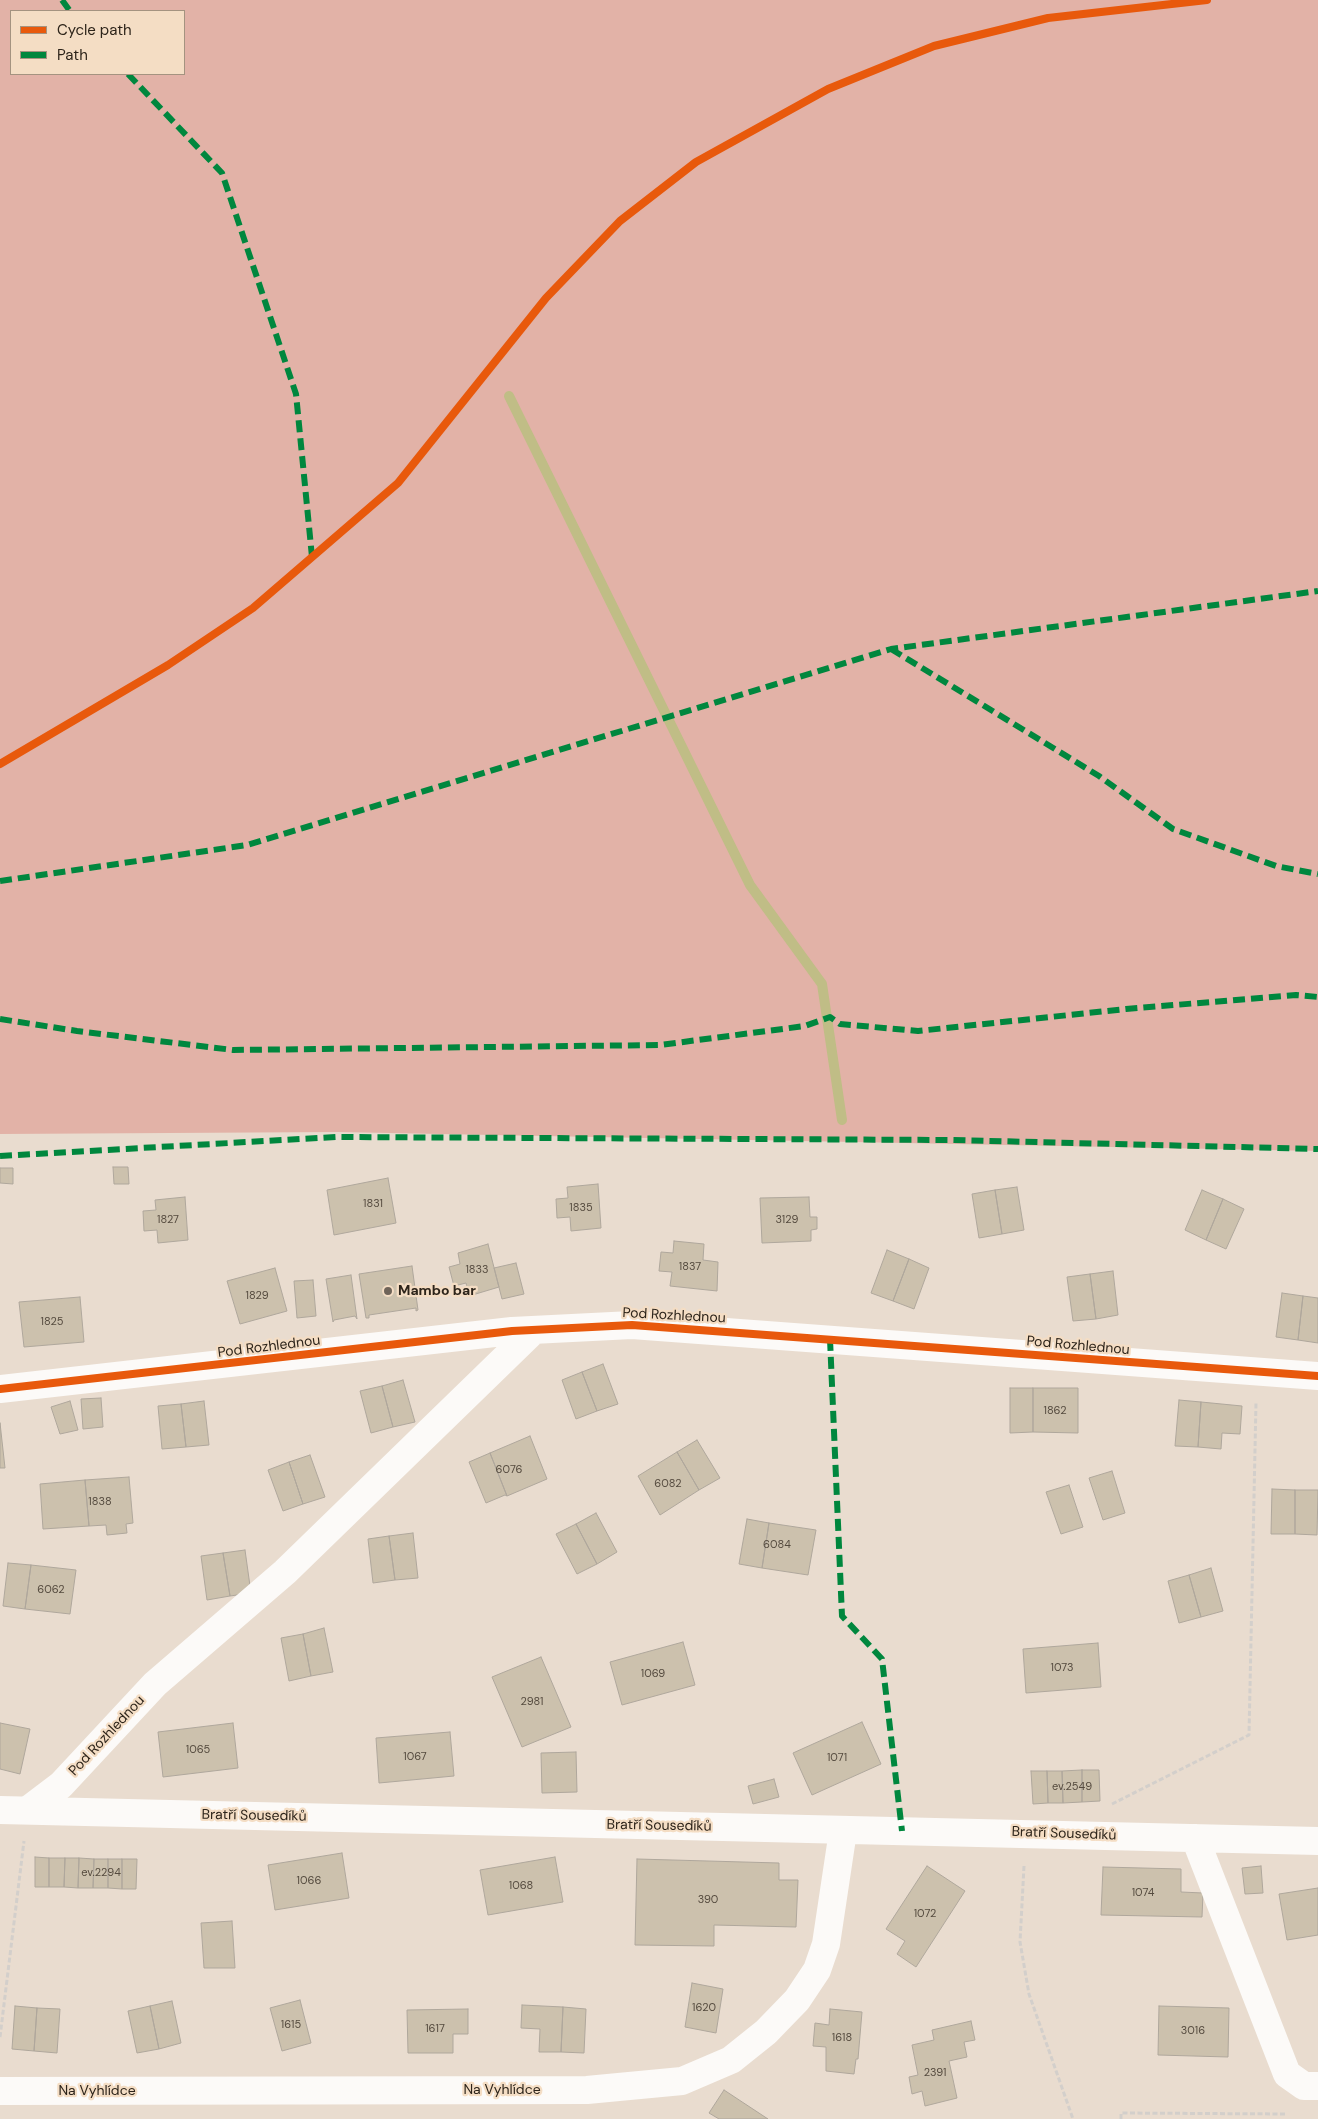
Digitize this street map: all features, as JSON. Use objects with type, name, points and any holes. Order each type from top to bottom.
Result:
[{"type":"street","name":"Pod Rozhlednou","points":[[0,1390],[502,1332],[632,1325],[1318,1376]]},
{"type":"street","name":"Pod Rozhlednou","points":[[28,1810],[61,1785],[155,1684],[285,1572],[533,1331]]},
{"type":"street","name":"Bratří Sousedíků","points":[[0,1810],[1318,1841]]},
{"type":"street","name":"Na Vyhlídce","points":[[0,2091],[587,2090],[682,2081],[731,2060],[766,2032],[797,2000],[817,1970],[826,1944],[843,1831]]},
{"type":"street","points":[[1195,1838],[1287,2074],[1304,2086],[1318,2086]]},
{"type":"path","points":[[1103,1808],[1250,1735],[1257,1372]]},
{"type":"path","points":[[0,2037],[28,1810]]},
{"type":"path","points":[[1025,1833],[1020,1942],[1029,1994],[1073,2119]]},
{"type":"path","points":[[1121,2119],[1121,2113],[1292,2114]]},
{"type":"shaded area","points":[[0,0],[1318,0],[1318,1151],[338,1132],[0,1134]]},
{"type":"building","points":[[113,1167],[128,1167],[129,1184],[114,1184]]},
{"type":"building","points":[[0,1168],[13,1168],[13,1184],[0,1183]]},
{"type":"building","points":[[388,1178],[396,1223],[334,1235],[327,1190]]},
{"type":"building","points":[[598,1184],[601,1228],[571,1231],[570,1217],[557,1218],[556,1199],[568,1198],[567,1187]]},
{"type":"building","points":[[1017,1187],[1024,1230],[1002,1234],[995,1190]]},
{"type":"building","points":[[995,1190],[1002,1234],[979,1238],[972,1194]]},
{"type":"building","points":[[1202,1190],[1223,1199],[1206,1240],[1185,1230]]},
{"type":"building","points":[[185,1197],[188,1240],[158,1243],[157,1230],[144,1231],[143,1211],[156,1210],[155,1200]]},
{"type":"building","points":[[809,1197],[810,1217],[817,1217],[817,1229],[811,1230],[811,1241],[762,1243],[760,1198]]},
{"type":"building","points":[[1223,1199],[1244,1209],[1226,1249],[1206,1240]]},
{"type":"building","points":[[674,1241],[704,1244],[703,1260],[718,1262],[717,1291],[670,1286],[672,1272],[659,1271],[661,1252],[673,1253]]},
{"type":"building","points":[[488,1244],[499,1287],[469,1296],[466,1283],[454,1286],[449,1267],[460,1264],[458,1253]]},
{"type":"building","points":[[887,1250],[909,1259],[893,1301],[871,1293]]},
{"type":"building","points":[[909,1259],[929,1268],[914,1309],[893,1301]]},
{"type":"building","points":[[516,1263],[524,1294],[502,1299],[494,1268]]},
{"type":"building","name":"Mambo bar","points":[[412,1266],[418,1310],[416,1311],[416,1308],[369,1315],[369,1318],[366,1318],[359,1274]]},
{"type":"building","points":[[275,1268],[287,1311],[240,1324],[227,1281]]},
{"type":"building","points":[[1113,1271],[1118,1315],[1096,1319],[1090,1274]]},
{"type":"building","points":[[1090,1274],[1096,1319],[1073,1321],[1067,1277]]},
{"type":"building","points":[[351,1275],[357,1319],[355,1316],[334,1320],[333,1322],[326,1279]]},
{"type":"building","points":[[313,1280],[316,1316],[297,1318],[294,1281]]},
{"type":"building","points":[[1282,1293],[1303,1296],[1298,1340],[1276,1337]]},
{"type":"building","points":[[1303,1296],[1318,1298],[1318,1343],[1298,1340]]},
{"type":"building","points":[[80,1297],[84,1342],[24,1347],[19,1302]]},
{"type":"building","points":[[603,1364],[618,1404],[597,1411],[582,1372]]},
{"type":"building","points":[[582,1372],[597,1411],[576,1419],[562,1380]]},
{"type":"building","points":[[403,1380],[415,1422],[393,1427],[382,1386]]},
{"type":"building","points":[[382,1386],[393,1427],[371,1433],[360,1391]]},
{"type":"building","points":[[1010,1388],[1033,1388],[1033,1432],[1010,1433]]},
{"type":"building","points":[[1033,1388],[1078,1388],[1078,1433],[1033,1432]]},
{"type":"building","points":[[101,1398],[103,1427],[83,1429],[81,1399]]},
{"type":"building","points":[[1179,1400],[1201,1402],[1198,1447],[1175,1446]]},
{"type":"building","points":[[70,1401],[78,1430],[60,1434],[51,1407]]},
{"type":"building","points":[[204,1401],[209,1445],[186,1447],[181,1404]]},
{"type":"building","points":[[1201,1402],[1242,1406],[1240,1434],[1222,1433],[1221,1449],[1198,1447]]},
{"type":"building","points":[[181,1404],[186,1447],[162,1449],[158,1406]]},
{"type":"building","points":[[0,1423],[5,1468],[0,1468]]},
{"type":"building","points":[[530,1436],[547,1479],[507,1496],[490,1453]]},
{"type":"building","points":[[697,1440],[720,1478],[699,1490],[677,1452]]},
{"type":"building","points":[[677,1452],[699,1490],[660,1515],[638,1476]]},
{"type":"building","points":[[490,1453],[507,1496],[505,1495],[486,1503],[469,1462]]},
{"type":"building","points":[[310,1455],[325,1497],[303,1504],[289,1462]]},
{"type":"building","points":[[289,1462],[303,1504],[283,1511],[268,1470]]},
{"type":"building","points":[[1112,1471],[1125,1513],[1103,1520],[1089,1478]]},
{"type":"building","points":[[129,1477],[133,1523],[126,1524],[127,1533],[107,1535],[106,1525],[89,1526],[85,1480]]},
{"type":"building","points":[[85,1480],[89,1526],[43,1529],[40,1484]]},
{"type":"building","points":[[1069,1485],[1083,1527],[1061,1534],[1046,1492]]},
{"type":"building","points":[[1272,1489],[1295,1490],[1295,1534],[1271,1534]]},
{"type":"building","points":[[1295,1490],[1318,1490],[1317,1535],[1295,1534]]},
{"type":"building","points":[[596,1513],[617,1552],[597,1564],[576,1524]]},
{"type":"building","points":[[747,1519],[769,1523],[762,1568],[739,1564]]},
{"type":"building","points":[[769,1523],[816,1530],[808,1575],[762,1568]]},
{"type":"building","points":[[576,1524],[597,1564],[577,1574],[556,1534]]},
{"type":"building","points":[[413,1533],[418,1578],[395,1580],[389,1536]]},
{"type":"building","points":[[389,1536],[395,1580],[373,1583],[368,1539]]},
{"type":"building","points":[[245,1550],[251,1593],[230,1596],[223,1553]]},
{"type":"building","points":[[223,1553],[230,1596],[207,1600],[201,1556]]},
{"type":"building","points":[[8,1563],[31,1565],[25,1609],[3,1606]]},
{"type":"building","points":[[31,1565],[76,1570],[70,1614],[25,1609]]},
{"type":"building","points":[[1211,1568],[1223,1611],[1201,1617],[1189,1575]]},
{"type":"building","points":[[1189,1575],[1201,1617],[1179,1623],[1168,1581]]},
{"type":"building","points":[[324,1628],[333,1672],[311,1676],[303,1634]]},
{"type":"building","points":[[303,1634],[311,1676],[289,1681],[281,1638]]},
{"type":"building","points":[[683,1642],[695,1685],[622,1705],[610,1662]]},
{"type":"building","points":[[1098,1643],[1101,1687],[1026,1693],[1023,1649]]},
{"type":"building","points":[[541,1657],[571,1727],[522,1747],[492,1677]]},
{"type":"building","points":[[862,1722],[881,1764],[812,1795],[793,1753]]},
{"type":"building","points":[[0,1723],[30,1729],[20,1774],[0,1769]]},
{"type":"building","points":[[233,1723],[238,1768],[163,1777],[158,1732]]},
{"type":"building","points":[[450,1732],[454,1776],[379,1783],[376,1738]]},
{"type":"building","points":[[576,1752],[577,1792],[542,1793],[541,1753]]},
{"type":"building","points":[[1082,1770],[1099,1770],[1100,1801],[1082,1802]]},
{"type":"building","points":[[1082,1770],[1082,1802],[1063,1803],[1062,1771]]},
{"type":"building","points":[[1031,1771],[1047,1771],[1048,1803],[1033,1804]]},
{"type":"building","points":[[1047,1771],[1062,1771],[1063,1803],[1048,1803]]},
{"type":"building","points":[[774,1779],[779,1797],[753,1804],[748,1786]]},
{"type":"building","points":[[342,1853],[349,1898],[275,1910],[268,1865]]},
{"type":"building","points":[[35,1857],[49,1858],[49,1887],[35,1887]]},
{"type":"building","points":[[555,1857],[563,1902],[488,1915],[480,1870]]},
{"type":"building","points":[[49,1858],[65,1858],[64,1887],[49,1887]]},
{"type":"building","points":[[65,1858],[79,1858],[78,1888],[64,1887]]},
{"type":"building","points":[[79,1858],[94,1859],[93,1888],[78,1888]]},
{"type":"building","points":[[94,1859],[108,1859],[108,1888],[93,1888]]},
{"type":"building","points":[[108,1859],[122,1859],[122,1889],[108,1888]]},
{"type":"building","points":[[122,1859],[137,1859],[136,1889],[122,1889]]},
{"type":"building","points":[[637,1859],[779,1863],[779,1880],[798,1880],[796,1927],[714,1925],[714,1946],[635,1945]]},
{"type":"building","points":[[927,1866],[965,1891],[916,1967],[897,1954],[905,1941],[886,1929]]},
{"type":"building","points":[[1261,1866],[1263,1893],[1245,1894],[1242,1868]]},
{"type":"building","points":[[1103,1867],[1181,1869],[1181,1892],[1203,1893],[1202,1917],[1101,1915]]},
{"type":"building","points":[[1318,1888],[1318,1935],[1287,1940],[1279,1894]]},
{"type":"building","points":[[232,1921],[235,1968],[204,1968],[201,1923]]},
{"type":"building","points":[[692,1983],[723,1989],[716,2033],[685,2027]]},
{"type":"building","points":[[300,2000],[311,2043],[282,2051],[270,2008]]},
{"type":"building","points":[[172,2001],[181,2043],[159,2049],[150,2006]]},
{"type":"building","points":[[522,2005],[563,2007],[561,2052],[539,2052],[540,2029],[521,2028]]},
{"type":"building","points":[[15,2006],[37,2008],[34,2051],[12,2049]]},
{"type":"building","points":[[150,2006],[159,2049],[137,2053],[128,2011]]},
{"type":"building","points":[[1159,2006],[1229,2008],[1228,2057],[1158,2055]]},
{"type":"building","points":[[563,2007],[586,2009],[584,2053],[561,2052]]},
{"type":"building","points":[[37,2008],[60,2009],[57,2053],[34,2051]]},
{"type":"building","points":[[468,2009],[468,2034],[453,2034],[453,2053],[408,2053],[407,2010]]},
{"type":"building","points":[[830,2009],[862,2012],[858,2059],[856,2059],[854,2074],[826,2071],[826,2047],[813,2046],[815,2023],[829,2025]]},
{"type":"building","points":[[971,2021],[975,2040],[964,2042],[967,2057],[949,2061],[957,2098],[925,2106],[922,2091],[912,2094],[909,2077],[918,2075],[912,2045],[934,2040],[932,2030]]},
{"type":"building","points":[[724,2090],[768,2119],[719,2119],[709,2113]]},
{"type":"waterway","points":[[509,396],[750,885],[822,984],[842,1120]]},
{"type":"marked path","points":[[62,0],[69,10]]},
{"type":"marked path","points":[[129,75],[222,173],[296,394],[312,557]]},
{"type":"marked path","points":[[0,881],[247,845],[891,649],[1318,591]]},
{"type":"marked path","points":[[891,649],[1099,776],[1173,829],[1276,866],[1318,874]]},
{"type":"marked path","points":[[0,1019],[77,1031],[233,1050],[660,1045],[805,1026],[830,1017],[840,1024],[918,1031],[1126,1009],[1296,995],[1318,997]]},
{"type":"marked path","points":[[0,1156],[336,1137],[952,1140],[1318,1149]]},
{"type":"marked path","points":[[830,1339],[842,1616],[882,1659],[902,1831]]},
{"type":"cycle path","points":[[0,764],[168,665],[253,608],[398,483],[546,298],[620,221],[696,162],[828,89],[934,46],[1048,18],[1207,0]]},
{"type":"cycle path","points":[[0,1389],[512,1331],[632,1325],[1318,1376]]},
{"type":"place","name":"Mambo bar","points":[[388,1291]]}]
